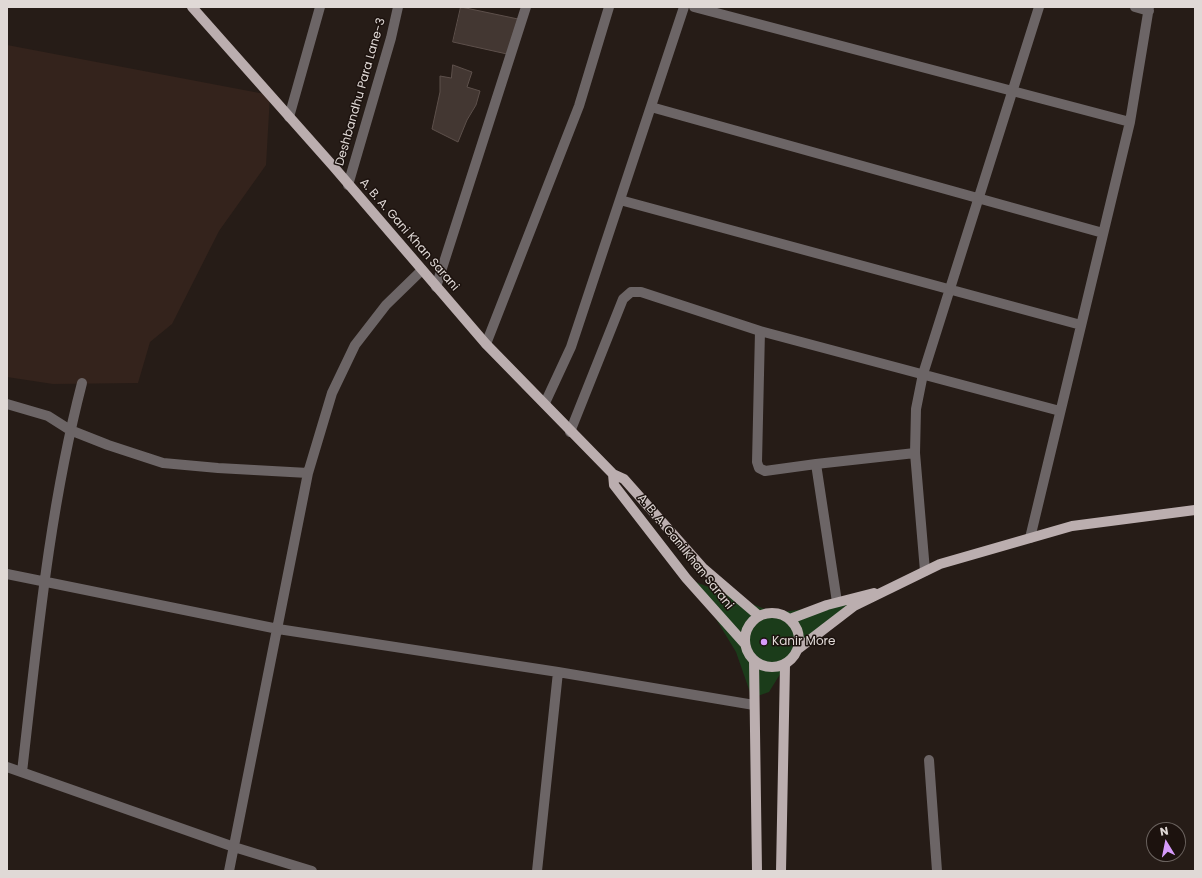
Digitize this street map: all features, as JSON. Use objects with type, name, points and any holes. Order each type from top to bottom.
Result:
[{"type":"main road","name":"A. B. A. Gani Khan Sarani","points":[[192,7],[486,344],[545,403],[570,432],[613,474],[624,479],[703,568],[759,616]]},
{"type":"main road","name":"A. B. A. Gani Khan Sarani","points":[[613,474],[614,485],[686,578],[744,643]]},
{"type":"main road","points":[[798,649],[854,606],[940,564],[1072,526],[1195,510]]},
{"type":"main road","points":[[790,619],[837,602],[864,594],[882,591]]},
{"type":"main road","points":[[770,613],[780,614],[790,619],[797,628],[800,638],[798,649],[793,658],[784,665],[774,668],[763,666],[754,661],[747,653],[744,643],[745,632],[751,622],[759,616],[770,613]]},
{"type":"main road","points":[[754,661],[757,871]]},
{"type":"main road","points":[[781,871],[784,665]]},
{"type":"street","points":[[289,117],[320,7]]},
{"type":"street","name":"Deshbandhu Para Lane-3","points":[[348,185],[391,38],[398,7]]},
{"type":"street","points":[[436,287],[526,7]]},
{"type":"street","points":[[486,344],[579,106],[609,7]]},
{"type":"street","points":[[545,403],[570,347],[684,7]]},
{"type":"street","points":[[694,7],[1130,122]]},
{"type":"street","points":[[925,571],[915,453],[916,409],[923,374],[977,198],[1039,7]]},
{"type":"street","points":[[1030,538],[1130,122],[1149,9],[1135,7]]},
{"type":"street","points":[[651,107],[1103,233]]},
{"type":"street","points":[[620,200],[1081,325]]},
{"type":"street","points":[[229,871],[308,473],[332,393],[355,345],[386,305],[422,270]]},
{"type":"street","points":[[570,432],[623,299],[631,292],[641,292],[760,331],[1060,411]]},
{"type":"street","points":[[760,331],[757,462],[759,468],[765,471],[915,453]]},
{"type":"street","points":[[22,772],[44,580],[70,430],[82,383]]},
{"type":"street","points":[[7,404],[48,416],[70,430],[108,445],[163,462],[218,468],[308,473]]},
{"type":"street","points":[[816,464],[837,602]]},
{"type":"street","points":[[7,574],[44,580],[278,630],[558,672],[754,705]]},
{"type":"street","points":[[537,871],[558,672]]},
{"type":"street","points":[[929,760],[937,871]]},
{"type":"street","points":[[7,768],[234,847],[312,871]]},
{"type":"shaded area","points":[[7,45],[270,95],[266,165],[219,231],[172,324],[150,342],[138,383],[53,384],[7,377]]},
{"type":"green space","points":[[693,581],[775,613],[856,602],[799,650],[782,671],[769,692],[752,698],[736,652]]},
{"type":"building","points":[[461,7],[518,19],[507,54],[453,42]]},
{"type":"building","points":[[453,65],[472,72],[467,87],[480,91],[476,105],[467,120],[458,142],[432,129],[440,92],[440,76],[451,78]]},
{"type":"place","name":"Kanir More","points":[[764,642]]}]
